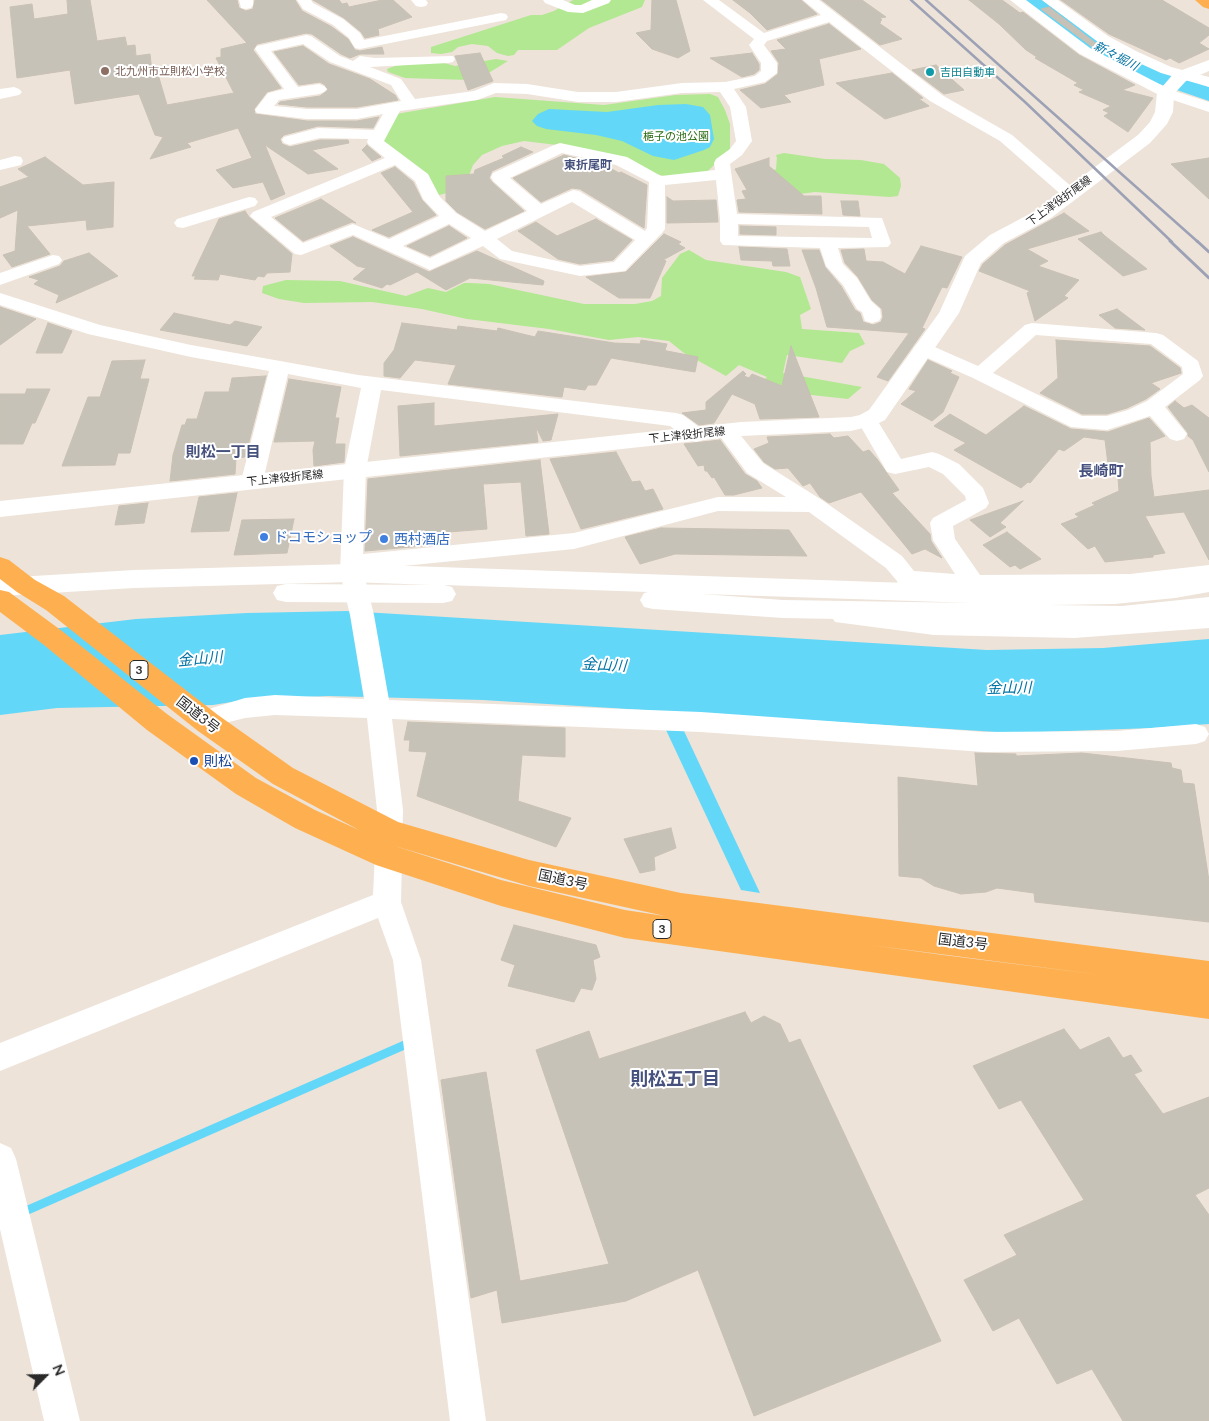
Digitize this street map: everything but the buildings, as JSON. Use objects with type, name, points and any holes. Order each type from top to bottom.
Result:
[{"type":"highway","points":[[1203,0],[1209,4]]},
{"type":"highway","name":"国道3号","points":[[0,566],[26,586],[55,603],[205,720],[283,776],[389,844],[501,893],[626,924],[1209,1004]]},
{"type":"highway","name":"国道3号","points":[[1,598],[156,722],[246,786],[305,819],[389,844],[681,906],[1154,966],[1209,975]]},
{"type":"street","points":[[304,0],[308,6],[338,22],[355,36],[360,44]]},
{"type":"street","points":[[550,0],[573,9],[583,9],[604,0]]},
{"type":"street","points":[[710,0],[762,38]]},
{"type":"street","points":[[810,0],[936,98],[1006,138],[1071,194]]},
{"type":"street","points":[[1017,0],[1085,51],[1176,81],[1209,82]]},
{"type":"street","points":[[1049,0],[1117,47],[1166,70],[1206,114]]},
{"type":"street","points":[[319,89],[274,96],[263,110],[357,114],[403,105],[477,95],[496,80],[527,89],[578,97],[616,97],[682,88],[725,87],[760,79],[769,73],[768,63],[756,45],[762,38],[833,16]]},
{"type":"street","points":[[321,49],[360,44],[501,17]]},
{"type":"street","points":[[294,92],[262,49],[306,39],[336,59],[396,82],[403,105]]},
{"type":"street","points":[[336,59],[375,62],[448,58]]},
{"type":"street","points":[[1176,81],[1209,65]]},
{"type":"street","name":"下上津役折尾線","points":[[0,508],[726,431],[851,424],[867,420],[877,415],[949,313],[972,260],[997,239],[1044,214],[1144,139],[1158,124],[1176,81]]},
{"type":"street","points":[[725,87],[738,107],[744,141],[736,152],[722,164],[729,219],[729,241],[882,243],[876,222],[729,219]]},
{"type":"street","points":[[403,105],[374,142],[422,178],[432,199],[450,218],[484,238],[506,255],[580,272],[619,267],[656,229],[656,186],[658,181]]},
{"type":"street","points":[[290,140],[318,133],[380,135]]},
{"type":"street","points":[[538,211],[499,177],[560,148],[621,161],[645,172],[658,181],[724,174]]},
{"type":"street","points":[[183,223],[396,159]]},
{"type":"street","points":[[250,203],[301,250],[353,229],[391,245],[430,265],[573,195],[646,239]]},
{"type":"street","points":[[391,245],[450,218]]},
{"type":"street","points":[[827,242],[835,266],[850,282],[864,305],[871,309],[872,316]]},
{"type":"street","points":[[0,279],[53,260]]},
{"type":"street","points":[[0,299],[95,330],[191,351],[372,383],[676,420],[696,435]]},
{"type":"street","points":[[924,349],[1078,422],[1107,424],[1117,421],[1152,406],[1193,376],[1191,365],[1156,339],[1032,329],[980,374]]},
{"type":"street","points":[[252,481],[280,368]]},
{"type":"street","points":[[372,383],[355,470],[355,586],[378,709],[390,810],[387,902],[407,960],[468,1421]]},
{"type":"street","points":[[1152,406],[1177,434]]},
{"type":"street","points":[[867,420],[895,466],[932,459],[951,468],[975,493],[978,503],[941,523],[944,540],[973,584]]},
{"type":"street","points":[[726,431],[756,468],[814,505],[894,562],[909,585]]},
{"type":"street","points":[[355,586],[574,541],[718,504],[814,505]]},
{"type":"street","points":[[1,598],[55,603],[152,594],[355,586],[909,585],[1130,582],[1209,573]]},
{"type":"street","points":[[1,598],[26,586],[134,579],[355,586],[636,599],[783,609],[954,627],[1074,629],[1209,619]]},
{"type":"street","points":[[909,585],[1118,605],[1175,589],[1209,583]]},
{"type":"street","points":[[783,609],[1118,605],[1209,606]]},
{"type":"street","points":[[205,720],[245,708],[275,705],[701,722],[984,742],[1117,741],[1196,734]]},
{"type":"street","points":[[0,1057],[387,902]]},
{"type":"street","points":[[0,1159],[62,1421]]},
{"type":"green space","points":[[573,0],[645,0],[642,7],[589,28],[557,50],[518,50],[514,55],[508,56],[497,53],[488,46],[472,44],[458,47],[452,52],[431,53],[431,47],[531,15],[542,15],[554,11]]},
{"type":"green space","points":[[496,59],[508,61],[482,77],[469,80],[405,78],[388,72],[387,69],[418,63],[444,63],[455,66]]},
{"type":"green space","name":"梔子の池公園","points":[[710,94],[718,97],[725,110],[730,124],[730,149],[705,174],[667,177],[557,145],[524,141],[502,146],[482,155],[473,165],[468,188],[435,196],[381,141],[396,114],[495,97],[604,105],[676,95]]},
{"type":"green space","points":[[784,153],[884,164],[900,178],[901,186],[898,196],[815,192],[777,197],[770,173],[776,169],[776,155]]},
{"type":"green space","points":[[689,250],[706,260],[786,272],[800,277],[811,309],[800,315],[802,329],[859,333],[865,344],[850,351],[842,363],[787,355],[783,373],[862,387],[848,399],[785,392],[762,382],[767,377],[739,365],[726,376],[684,353],[669,341],[638,337],[609,340],[549,329],[467,319],[422,309],[372,302],[304,303],[279,299],[262,293],[263,286],[286,280],[340,281],[406,296],[428,288],[446,292],[464,283],[470,283],[489,284],[584,304],[635,304],[652,301],[661,296],[662,278],[680,254]]},
{"type":"water","name":"新々堀川","points":[[1022,0],[1042,0],[1091,36],[1209,87],[1209,101],[1159,84],[1108,60],[1077,41]]},
{"type":"water","points":[[686,104],[703,107],[710,115],[714,139],[710,147],[674,160],[653,156],[622,141],[596,135],[546,129],[537,126],[532,121],[538,114],[549,109],[607,112],[658,105]]},
{"type":"water","name":"金山川","points":[[347,611],[987,650],[1103,648],[1209,639],[1209,724],[1013,733],[483,700],[328,696],[250,699],[213,705],[57,708],[0,715],[0,635],[136,619],[247,613]]},
{"type":"water","points":[[666,730],[684,731],[760,893],[741,890]]},
{"type":"waterway","points":[[21,1213],[409,1043]]},
{"type":"railway","points":[[911,0],[1025,102],[1172,242]]},
{"type":"railway","points":[[926,0],[1198,242]]},
{"type":"railway","points":[[1170,241],[1209,278]]},
{"type":"railway","points":[[1197,241],[1209,252]]},
{"type":"place","name":"北九州市立則松小学校","points":[[105,71]]},
{"type":"place","name":"吉田自動車","points":[[930,72]]},
{"type":"place","name":"ドコモショップ","points":[[264,537]]},
{"type":"place","name":"西村酒店","points":[[384,539]]},
{"type":"place","name":"則松","points":[[194,761]]},
{"type":"district","name":"東折尾町","points":[[588,165]]},
{"type":"district","name":"則松一丁目","points":[[223,452]]},
{"type":"district","name":"長崎町","points":[[1101,471]]},
{"type":"district","name":"則松五丁目","points":[[675,1079]]}]
